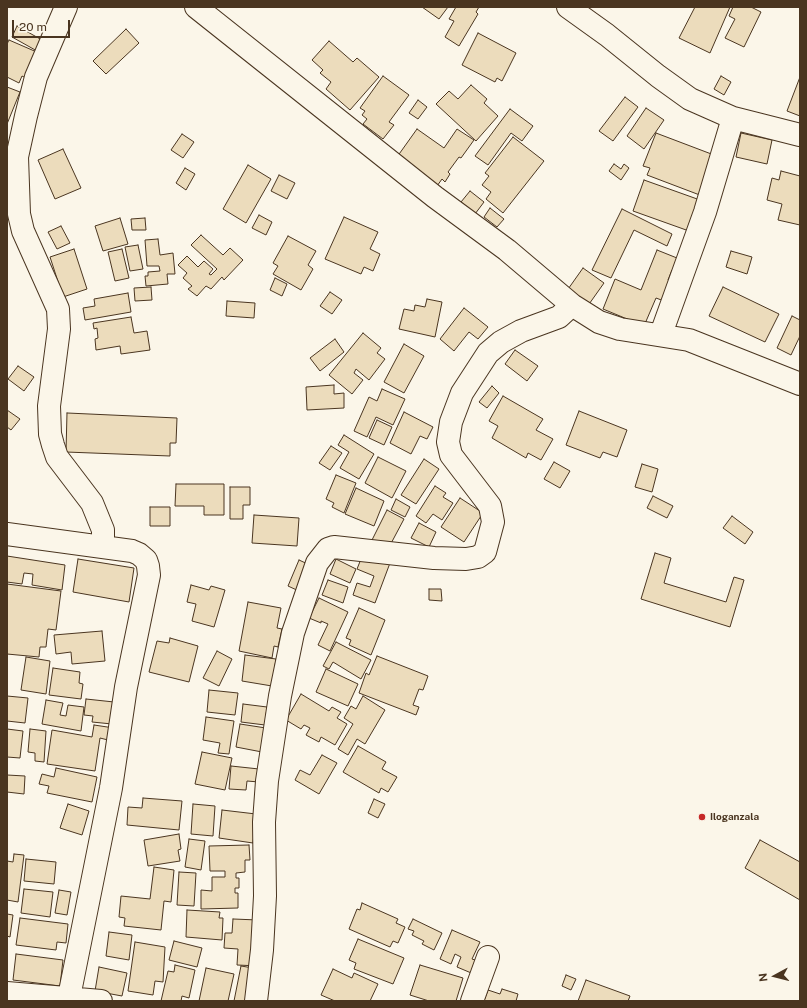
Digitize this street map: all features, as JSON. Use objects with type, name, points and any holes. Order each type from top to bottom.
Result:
[{"type":"street","points":[[66,7],[36,77],[26,116],[17,157],[19,214],[23,231],[58,309],[59,329],[49,406],[52,445],[58,457],[92,503],[102,530],[103,546]]},
{"type":"street","points":[[196,7],[434,196],[507,250],[572,305],[599,322],[620,329],[661,334],[689,340],[800,384]]},
{"type":"street","points":[[568,7],[690,99],[733,118],[800,135]]},
{"type":"street","points":[[661,334],[705,212],[733,118]]},
{"type":"street","points":[[256,1001],[262,950],[264,822],[267,781],[280,696],[293,633],[317,563],[328,549],[334,547],[434,558],[466,559],[478,557],[485,552],[493,522],[490,506],[451,454],[448,442],[451,422],[462,393],[488,353],[501,342],[521,331],[559,317],[572,305]]},
{"type":"street","points":[[7,534],[132,551],[139,554],[146,560],[149,575],[126,687],[111,788],[68,997]]},
{"type":"street","points":[[472,1001],[488,957]]},
{"type":"street","points":[[7,993],[101,1001]]},
{"type":"building","points":[[422,7],[448,7],[439,19]]},
{"type":"building","points":[[456,7],[479,7],[476,12],[478,14],[459,46],[445,37],[454,21],[449,19]]},
{"type":"building","points":[[695,7],[730,7],[710,53],[679,38]]},
{"type":"building","points":[[733,7],[751,7],[761,12],[744,47],[725,38],[735,19],[729,16]]},
{"type":"building","points":[[17,26],[42,40],[37,51],[12,37]]},
{"type":"building","points":[[126,29],[139,43],[106,74],[93,61]]},
{"type":"building","points":[[478,33],[516,53],[502,81],[497,78],[495,82],[462,65]]},
{"type":"building","points":[[9,40],[39,53],[28,79],[22,76],[19,83],[7,77],[7,44]]},
{"type":"building","points":[[329,41],[353,62],[357,58],[379,77],[350,110],[326,89],[331,82],[320,73],[323,70],[312,60]]},
{"type":"building","points":[[383,76],[409,95],[389,122],[394,125],[383,139],[363,124],[367,119],[362,115],[365,111],[360,108]]},
{"type":"building","points":[[721,76],[731,82],[724,95],[714,89]]},
{"type":"building","points":[[800,77],[800,116],[787,111]]},
{"type":"building","points":[[471,85],[487,99],[484,103],[498,116],[476,141],[436,104],[449,91],[458,99]]},
{"type":"building","points":[[7,87],[20,92],[7,124]]},
{"type":"building","points":[[625,97],[638,107],[613,141],[599,131]]},
{"type":"building","points":[[418,100],[427,107],[418,119],[409,113]]},
{"type":"building","points":[[646,108],[664,120],[644,149],[627,136]]},
{"type":"building","points":[[510,109],[533,126],[522,141],[511,133],[488,165],[475,156]]},
{"type":"building","points":[[417,129],[444,148],[457,129],[474,140],[461,158],[459,157],[448,172],[450,174],[445,182],[442,179],[437,186],[397,157]]},
{"type":"building","points":[[656,133],[714,155],[705,197],[647,175],[650,168],[643,166]]},
{"type":"building","points":[[741,133],[772,140],[767,164],[736,157]]},
{"type":"building","points":[[182,134],[194,142],[183,158],[171,150]]},
{"type":"building","points":[[513,137],[544,161],[503,213],[486,199],[491,192],[482,185],[489,176],[485,173]]},
{"type":"building","points":[[63,149],[81,188],[55,199],[38,160]]},
{"type":"building","points":[[614,164],[621,169],[624,164],[629,168],[621,180],[609,171]]},
{"type":"building","points":[[248,165],[271,179],[246,223],[223,209]]},
{"type":"building","points":[[185,168],[195,174],[186,190],[176,183]]},
{"type":"building","points":[[781,171],[800,176],[800,225],[778,220],[782,204],[767,200],[772,178],[779,180]]},
{"type":"building","points":[[279,175],[295,183],[287,199],[271,191]]},
{"type":"building","points":[[644,180],[700,200],[689,231],[633,211]]},
{"type":"building","points":[[470,191],[484,202],[475,214],[461,202]]},
{"type":"building","points":[[490,208],[504,219],[497,227],[484,217]]},
{"type":"building","points":[[622,209],[672,234],[667,246],[634,230],[611,278],[592,270]]},
{"type":"building","points":[[259,215],[272,222],[266,235],[252,228]]},
{"type":"building","points":[[344,217],[378,232],[370,249],[380,254],[373,271],[364,267],[361,274],[325,259]]},
{"type":"building","points":[[120,218],[128,244],[103,251],[95,226]]},
{"type":"building","points":[[145,218],[146,230],[132,230],[131,219]]},
{"type":"building","points":[[61,226],[70,243],[57,249],[48,232]]},
{"type":"building","points":[[201,235],[223,255],[230,248],[243,260],[224,280],[222,277],[211,289],[206,286],[197,296],[188,289],[192,286],[183,278],[187,273],[178,265],[187,256],[198,267],[204,261],[213,269],[209,274],[211,275],[217,269],[191,245]]},
{"type":"building","points":[[288,236],[316,251],[308,265],[313,269],[301,290],[273,274],[278,266],[273,263]]},
{"type":"building","points":[[158,239],[160,255],[173,253],[175,274],[167,274],[168,284],[146,286],[145,276],[148,276],[148,272],[160,271],[159,266],[147,266],[145,240]]},
{"type":"building","points":[[138,245],[143,269],[130,271],[125,247]]},
{"type":"building","points":[[74,249],[87,289],[63,297],[50,257]]},
{"type":"building","points":[[122,249],[129,278],[115,281],[108,252]]},
{"type":"building","points":[[657,250],[682,260],[677,272],[672,270],[668,280],[672,282],[664,301],[656,298],[644,326],[603,309],[615,279],[641,290]]},
{"type":"building","points":[[731,251],[752,257],[747,274],[726,267]]},
{"type":"building","points":[[583,268],[604,283],[587,307],[566,292]]},
{"type":"building","points":[[275,278],[287,284],[282,296],[270,290]]},
{"type":"building","points":[[151,287],[152,300],[135,301],[134,288]]},
{"type":"building","points":[[723,287],[779,314],[765,342],[709,316]]},
{"type":"building","points":[[330,292],[342,300],[332,314],[320,306]]},
{"type":"building","points":[[128,293],[131,312],[85,320],[83,308],[95,306],[94,299]]},
{"type":"building","points":[[427,299],[442,302],[435,337],[399,329],[404,309],[414,311],[415,305],[425,307]]},
{"type":"building","points":[[227,301],[255,303],[254,318],[226,316]]},
{"type":"building","points":[[464,308],[488,327],[478,339],[469,332],[454,351],[440,339]]},
{"type":"building","points":[[792,316],[800,320],[800,336],[791,355],[777,348]]},
{"type":"building","points":[[131,317],[134,333],[147,331],[150,350],[121,354],[120,346],[96,350],[95,339],[98,338],[97,328],[94,329],[93,323]]},
{"type":"building","points":[[363,333],[381,348],[377,353],[385,359],[369,380],[356,369],[354,373],[363,380],[352,394],[329,375]]},
{"type":"building","points":[[335,339],[344,352],[320,371],[310,358]]},
{"type":"building","points":[[404,344],[424,356],[404,393],[384,382]]},
{"type":"building","points":[[515,350],[538,366],[527,381],[505,364]]},
{"type":"building","points":[[18,366],[34,377],[24,391],[8,379]]},
{"type":"building","points":[[334,385],[334,394],[344,393],[344,408],[307,410],[306,387]]},
{"type":"building","points":[[492,386],[499,393],[487,408],[479,402]]},
{"type":"building","points":[[382,389],[405,399],[393,425],[376,417],[367,437],[354,431],[369,397],[377,401]]},
{"type":"building","points":[[503,396],[543,419],[536,430],[553,439],[541,460],[528,453],[526,458],[492,438],[498,426],[489,421]]},
{"type":"building","points":[[7,410],[20,419],[11,430],[7,427]]},
{"type":"building","points":[[579,411],[627,430],[617,457],[603,452],[600,458],[566,445]]},
{"type":"building","points":[[404,412],[433,427],[427,439],[420,436],[411,454],[390,443]]},
{"type":"building","points":[[67,413],[177,418],[176,443],[170,443],[170,456],[66,452]]},
{"type":"building","points":[[377,420],[392,427],[384,445],[369,438]]},
{"type":"building","points":[[344,435],[374,454],[359,479],[340,468],[349,452],[338,445]]},
{"type":"building","points":[[331,446],[342,453],[330,470],[319,463]]},
{"type":"building","points":[[378,457],[406,471],[392,498],[365,483]]},
{"type":"building","points":[[424,459],[439,469],[416,504],[401,495]]},
{"type":"building","points":[[554,462],[570,471],[560,488],[544,479]]},
{"type":"building","points":[[642,464],[658,469],[652,492],[635,487]]},
{"type":"building","points":[[336,475],[356,483],[344,513],[332,507],[334,503],[326,499]]},
{"type":"building","points":[[176,484],[224,484],[224,515],[204,515],[204,506],[175,506]]},
{"type":"building","points":[[435,486],[446,493],[443,497],[453,503],[442,520],[433,514],[426,523],[416,516]]},
{"type":"building","points":[[230,487],[250,487],[250,505],[243,505],[243,519],[230,519]]},
{"type":"building","points":[[356,488],[384,501],[374,526],[345,514]]},
{"type":"building","points":[[653,496],[673,506],[667,518],[647,508]]},
{"type":"building","points":[[460,498],[483,513],[464,542],[441,527]]},
{"type":"building","points":[[396,499],[410,507],[405,517],[391,510]]},
{"type":"building","points":[[150,507],[170,507],[170,526],[150,526]]},
{"type":"building","points":[[387,510],[404,519],[387,551],[371,542]]},
{"type":"building","points":[[254,515],[299,518],[297,546],[252,543]]},
{"type":"building","points":[[732,516],[753,532],[745,544],[723,528]]},
{"type":"building","points":[[419,523],[436,532],[429,547],[411,538]]},
{"type":"building","points":[[655,553],[671,558],[664,583],[726,602],[734,577],[744,580],[730,627],[641,599]]},
{"type":"building","points":[[363,554],[390,563],[375,603],[353,595],[357,583],[370,587],[374,576],[357,569]]},
{"type":"building","points":[[7,556],[65,565],[62,590],[32,585],[33,574],[24,573],[22,584],[7,582]]},
{"type":"building","points":[[78,559],[134,568],[129,602],[73,592]]},
{"type":"building","points":[[336,559],[356,569],[350,583],[330,574]]},
{"type":"building","points":[[299,560],[312,566],[301,592],[288,586]]},
{"type":"building","points":[[328,580],[348,587],[343,603],[322,595]]},
{"type":"building","points":[[7,584],[61,591],[56,630],[48,629],[46,647],[40,647],[39,657],[7,654]]},
{"type":"building","points":[[191,585],[209,590],[211,586],[225,590],[214,627],[192,621],[196,604],[187,602]]},
{"type":"building","points":[[429,589],[441,589],[442,601],[429,600]]},
{"type":"building","points":[[319,598],[348,612],[330,651],[318,645],[328,624],[309,618]]},
{"type":"building","points":[[248,602],[281,608],[277,628],[282,629],[278,647],[274,646],[272,658],[239,651]]},
{"type":"building","points":[[359,608],[385,620],[371,655],[349,645],[351,640],[346,638]]},
{"type":"building","points":[[102,631],[105,661],[72,664],[71,652],[56,654],[54,635]]},
{"type":"building","points":[[170,638],[198,646],[189,682],[149,672],[157,641],[169,643]]},
{"type":"building","points":[[336,642],[371,660],[361,679],[333,662],[329,669],[323,666]]},
{"type":"building","points":[[217,651],[232,659],[219,686],[203,678]]},
{"type":"building","points":[[245,655],[276,659],[272,686],[242,681]]},
{"type":"building","points":[[377,656],[428,676],[423,690],[419,689],[413,705],[419,707],[416,715],[359,693],[366,673],[369,675]]},
{"type":"building","points":[[26,657],[50,661],[46,694],[21,690]]},
{"type":"building","points":[[53,668],[80,672],[79,683],[83,684],[81,699],[49,695]]},
{"type":"building","points":[[326,669],[358,684],[348,706],[316,692]]},
{"type":"building","points":[[209,690],[238,693],[235,715],[207,712]]},
{"type":"building","points":[[301,694],[329,711],[332,707],[341,712],[337,718],[347,724],[335,745],[321,737],[319,742],[306,735],[310,728],[304,725],[301,729],[286,720]]},
{"type":"building","points":[[7,696],[28,698],[25,723],[7,721]]},
{"type":"building","points":[[363,696],[385,710],[365,744],[357,739],[348,755],[338,749],[353,724],[344,718],[351,706],[356,709]]},
{"type":"building","points":[[86,699],[114,702],[112,724],[92,722],[93,716],[84,715]]},
{"type":"building","points":[[46,700],[63,703],[60,715],[66,716],[68,705],[84,707],[81,731],[42,724]]},
{"type":"building","points":[[243,704],[267,707],[265,725],[241,722]]},
{"type":"building","points":[[206,717],[234,721],[229,754],[218,753],[220,743],[203,740]]},
{"type":"building","points":[[240,724],[266,728],[262,752],[236,747]]},
{"type":"building","points":[[94,725],[114,728],[112,741],[100,738],[95,771],[47,764],[52,730],[92,737]]},
{"type":"building","points":[[7,729],[23,731],[20,758],[7,757]]},
{"type":"building","points":[[30,729],[46,731],[44,762],[35,761],[35,753],[28,752]]},
{"type":"building","points":[[358,746],[386,762],[382,769],[397,777],[388,792],[381,788],[379,793],[343,772]]},
{"type":"building","points":[[202,752],[232,758],[225,790],[195,784]]},
{"type":"building","points":[[322,755],[337,763],[319,794],[295,780],[300,770],[310,775]]},
{"type":"building","points":[[231,766],[259,769],[259,782],[247,781],[246,790],[229,789]]},
{"type":"building","points":[[56,768],[97,777],[92,802],[47,793],[49,786],[39,784],[42,774],[54,777]]},
{"type":"building","points":[[7,775],[25,776],[24,794],[7,792]]},
{"type":"building","points":[[143,798],[182,801],[179,830],[127,825],[128,807],[142,808]]},
{"type":"building","points":[[374,799],[385,804],[378,818],[368,813]]},
{"type":"building","points":[[68,804],[89,811],[82,835],[60,828]]},
{"type":"building","points":[[193,804],[215,806],[213,836],[191,834]]},
{"type":"building","points":[[222,810],[256,814],[253,843],[219,838]]},
{"type":"building","points":[[179,834],[181,849],[178,850],[180,861],[148,866],[144,840]]},
{"type":"building","points":[[189,839],[205,841],[201,870],[185,867]]},
{"type":"building","points":[[760,840],[800,862],[800,900],[745,868]]},
{"type":"building","points":[[249,845],[250,860],[245,860],[245,872],[236,873],[236,878],[239,878],[239,888],[235,888],[235,893],[238,893],[238,908],[201,909],[201,890],[212,891],[212,877],[225,877],[225,871],[210,871],[209,846]]},
{"type":"building","points":[[14,854],[24,855],[18,902],[7,900],[7,861],[13,862]]},
{"type":"building","points":[[26,859],[56,862],[54,884],[24,881]]},
{"type":"building","points":[[154,867],[174,870],[171,902],[164,901],[161,930],[124,926],[125,918],[119,917],[121,896],[150,899]]},
{"type":"building","points":[[179,872],[196,873],[194,906],[177,905]]},
{"type":"building","points":[[24,889],[53,892],[50,917],[21,913]]},
{"type":"building","points":[[59,890],[71,892],[67,915],[55,913]]},
{"type":"building","points":[[362,903],[398,919],[396,923],[405,927],[398,943],[393,941],[390,947],[349,929],[357,909],[360,910]]},
{"type":"building","points":[[187,910],[220,912],[219,918],[223,918],[222,940],[186,937]]},
{"type":"building","points":[[7,914],[13,915],[10,937],[7,936]]},
{"type":"building","points":[[20,918],[68,924],[66,943],[57,942],[56,950],[16,945]]},
{"type":"building","points":[[233,919],[258,920],[259,966],[237,965],[238,949],[224,948],[225,933],[232,933]]},
{"type":"building","points":[[413,919],[442,933],[434,950],[422,944],[424,941],[412,935],[414,931],[408,929]]},
{"type":"building","points":[[452,930],[480,942],[472,959],[481,962],[476,975],[457,967],[461,957],[455,954],[451,964],[440,959]]},
{"type":"building","points":[[109,932],[132,935],[129,960],[106,956]]},
{"type":"building","points":[[358,939],[404,958],[393,984],[354,969],[356,963],[349,960]]},
{"type":"building","points":[[174,941],[202,948],[197,967],[169,960]]},
{"type":"building","points":[[135,942],[165,947],[163,982],[155,981],[153,995],[128,991]]},
{"type":"building","points":[[16,954],[63,960],[60,986],[13,980]]},
{"type":"building","points":[[175,965],[195,970],[189,998],[182,996],[181,1001],[161,1001],[168,971],[174,972]]},
{"type":"building","points":[[420,965],[463,978],[456,1001],[429,1001],[410,995]]},
{"type":"building","points":[[241,966],[259,969],[253,1001],[234,1001]]},
{"type":"building","points":[[99,967],[127,973],[122,996],[95,991]]},
{"type":"building","points":[[206,968],[234,974],[228,1001],[199,1001]]},
{"type":"building","points":[[333,969],[352,978],[354,973],[378,984],[370,1001],[335,1001],[321,995]]},
{"type":"building","points":[[566,975],[576,979],[571,990],[562,986]]},
{"type":"building","points":[[586,980],[630,996],[628,1001],[578,1001]]},
{"type":"building","points":[[502,989],[518,994],[516,1001],[484,1001],[488,990],[500,994]]},
{"type":"place","name":"Iloganzala","points":[[702,817]]}]
